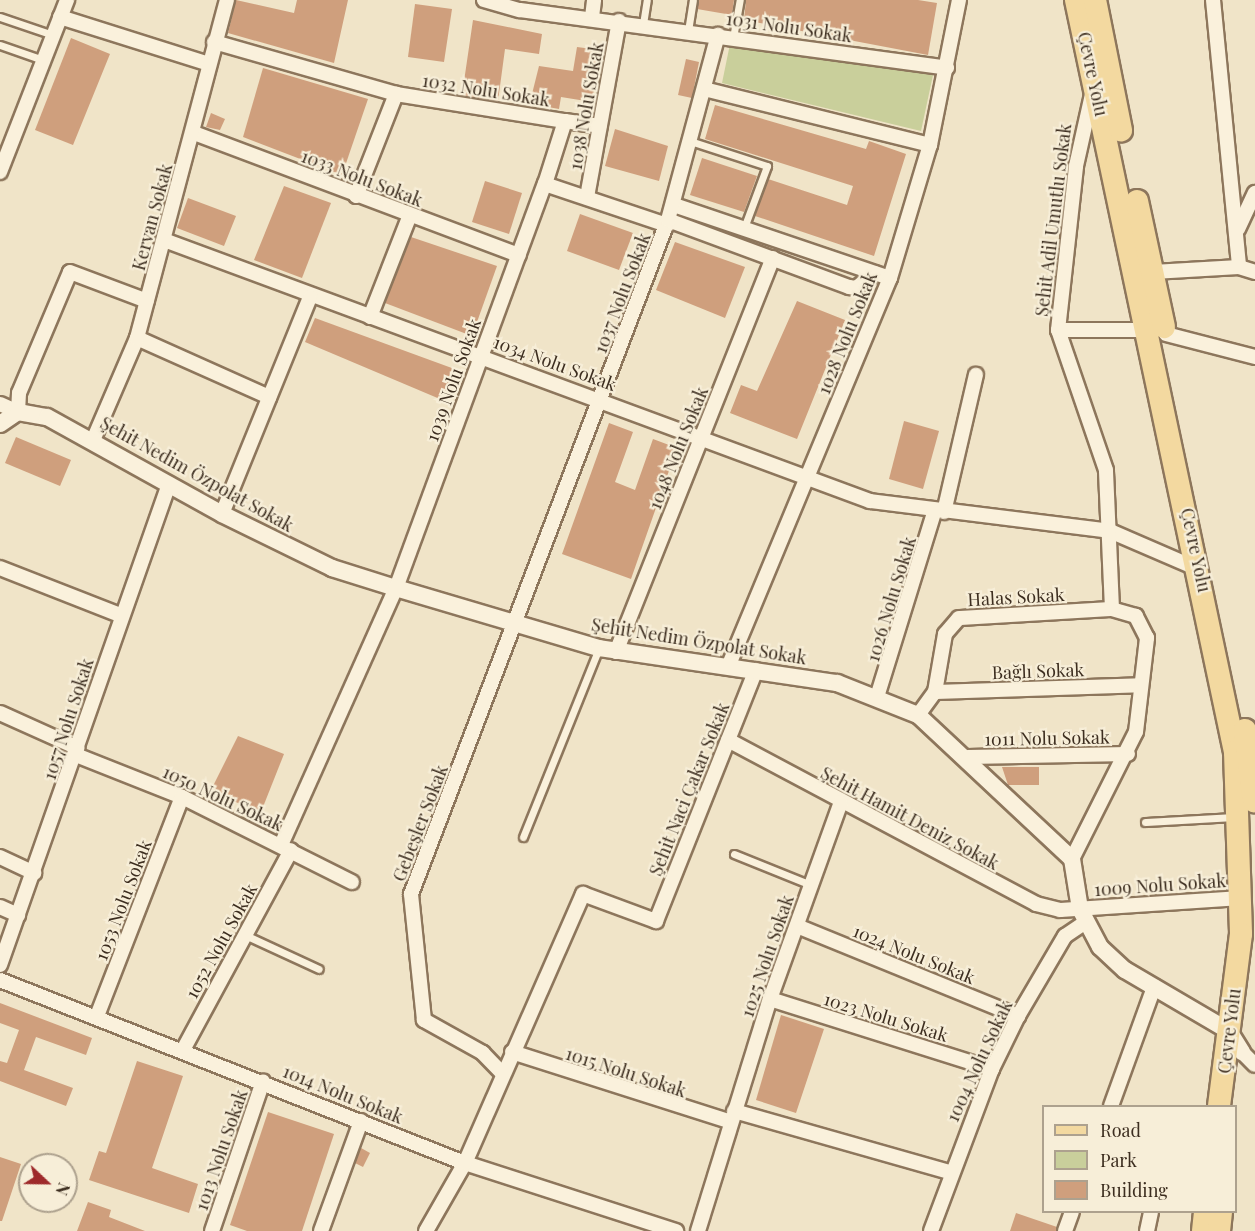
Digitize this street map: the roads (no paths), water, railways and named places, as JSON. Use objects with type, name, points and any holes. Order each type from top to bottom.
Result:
[{"type":"main road","name":"Çevre Yolu","points":[[1076,0],[1157,332],[1253,761],[1230,1031],[1219,1105]]},
{"type":"main road","name":"Çevre Yolu","points":[[1095,0],[1153,272],[1157,332],[1200,571],[1248,814]]},
{"type":"main road","name":"Çevre Yolu","points":[[1236,1105],[1249,1059],[1255,934]]},
{"type":"main road","points":[[1203,1231],[1205,1213]]},
{"type":"main road","points":[[1219,1231],[1221,1213]]},
{"type":"street","points":[[0,172],[67,0]]},
{"type":"street","name":"Kervan Sokak","points":[[94,438],[138,338],[194,133],[214,42],[227,0]]},
{"type":"street","name":"1031 Nolu Sokak","points":[[483,0],[947,68]]},
{"type":"street","points":[[592,17],[594,0]]},
{"type":"street","name":"1028 Nolu Sokak","points":[[728,667],[890,278],[930,145],[959,0]]},
{"type":"street","points":[[1213,0],[1239,267]]},
{"type":"street","points":[[60,17],[209,64]]},
{"type":"street","name":"1038 Nolu Sokak","points":[[587,197],[619,21]]},
{"type":"street","name":"1037 Nolu Sokak","points":[[517,626],[674,205],[718,35]]},
{"type":"street","name":"1032 Nolu Sokak","points":[[214,42],[396,94],[565,122],[545,184]]},
{"type":"street","name":"Şehit Adil Umutlu Sokak","points":[[1095,82],[1076,166],[1058,330],[1106,470],[1113,609]]},
{"type":"street","points":[[704,89],[930,145]]},
{"type":"street","points":[[356,196],[396,94]]},
{"type":"street","points":[[565,122],[600,126]]},
{"type":"street","name":"1033 Nolu Sokak","points":[[194,133],[356,196],[519,255]]},
{"type":"street","points":[[545,184],[668,222],[856,288],[875,273]]},
{"type":"street","name":"1039 Nolu Sokak","points":[[286,848],[396,588],[545,184]]},
{"type":"street","points":[[1239,267],[1238,225],[1255,194]]},
{"type":"street","points":[[674,205],[890,278]]},
{"type":"street","points":[[370,317],[410,215]]},
{"type":"street","name":"1034 Nolu Sokak","points":[[164,240],[310,297],[482,355],[870,501],[1110,531],[1200,571]]},
{"type":"street","name":"1048 Nolu Sokak","points":[[616,652],[773,258]]},
{"type":"street","points":[[1153,272],[1239,267],[1255,272]]},
{"type":"street","points":[[18,412],[19,393],[70,272],[147,302]]},
{"type":"street","points":[[222,514],[310,297]]},
{"type":"street","points":[[1058,330],[1157,332],[1255,357]]},
{"type":"street","points":[[138,338],[269,397]]},
{"type":"street","name":"1026 Nolu Sokak","points":[[877,697],[940,511],[976,375]]},
{"type":"street","points":[[0,404],[18,412]]},
{"type":"street","points":[[0,424],[18,412]]},
{"type":"street","name":"Şehit Nedim Özpolat Sokak","points":[[18,412],[47,417],[94,438],[222,514],[332,568],[517,626],[599,648],[837,683],[877,697],[918,715],[968,758],[1072,859]]},
{"type":"street","name":"1057 Nolu Sokak","points":[[0,965],[77,752],[120,615],[169,484]]},
{"type":"street","points":[[0,568],[120,615]]},
{"type":"street","points":[[1113,609],[1131,613],[1142,626],[1147,638],[1141,686],[1128,754],[1072,859],[1083,916],[1100,947],[1154,987],[1230,1031],[1249,1059]]},
{"type":"street","name":"Halas Sokak","points":[[918,715],[935,692],[945,634],[959,618],[1113,609]]},
{"type":"street","name":"Gebeşler Sokak","points":[[502,1073],[483,1053],[424,1020],[419,999],[423,976],[410,917],[411,894],[517,626]]},
{"type":"street","name":"Şehit Naci Çakar Sokak","points":[[512,1052],[583,894],[656,921],[756,670]]},
{"type":"street","name":"Bağlı Sokak","points":[[935,692],[1141,686]]},
{"type":"street","name":"1050 Nolu Sokak","points":[[0,713],[77,752],[182,797],[352,882]]},
{"type":"street","name":"Şehit Hamit Deniz Sokak","points":[[728,740],[1036,904],[1083,916]]},
{"type":"street","name":"1011 Nolu Sokak","points":[[968,758],[1128,754]]},
{"type":"street","name":"1053 Nolu Sokak","points":[[96,1016],[182,797]]},
{"type":"street","name":"1025 Nolu Sokak","points":[[698,1231],[770,999],[841,802]]},
{"type":"street","name":"1052 Nolu Sokak","points":[[183,1050],[245,935],[286,848]]},
{"type":"street","points":[[0,857],[35,873]]},
{"type":"street","name":"1009 Nolu Sokak","points":[[1083,916],[1242,898]]},
{"type":"street","points":[[0,907],[18,915]]},
{"type":"street","name":"1004 Nolu Sokak","points":[[931,1231],[950,1172],[992,1069],[1018,1016],[1065,936],[1083,916]]},
{"type":"street","name":"1024 Nolu Sokak","points":[[796,926],[1018,1016]]},
{"type":"street","name":"1014 Nolu Sokak","points":[[0,980],[361,1120],[465,1163],[650,1227],[676,1231]]},
{"type":"street","points":[[1112,1105],[1154,987]]},
{"type":"street","name":"1023 Nolu Sokak","points":[[770,999],[992,1069]]},
{"type":"street","points":[[426,1231],[465,1163],[512,1052]]},
{"type":"street","name":"1015 Nolu Sokak","points":[[512,1052],[732,1116],[950,1172]]},
{"type":"street","name":"1013 Nolu Sokak","points":[[212,1231],[263,1082]]},
{"type":"street","points":[[321,1231],[361,1120]]},
{"type":"street","points":[[1065,1231],[1072,1213]]},
{"type":"street","points":[[1147,1231],[1151,1213]]},
{"type":"lane","points":[[643,24],[647,0]]},
{"type":"lane","points":[[688,31],[693,0]]},
{"type":"lane","points":[[734,38],[740,0]]},
{"type":"lane","points":[[0,17],[53,35]]},
{"type":"lane","points":[[0,45],[43,60]]},
{"type":"lane","points":[[690,141],[767,166],[744,228]]},
{"type":"lane","points":[[523,837],[599,648]]},
{"type":"lane","points":[[1145,822],[1248,814]]},
{"type":"lane","points":[[734,855],[811,885]]},
{"type":"lane","points":[[245,935],[319,969]]}]
